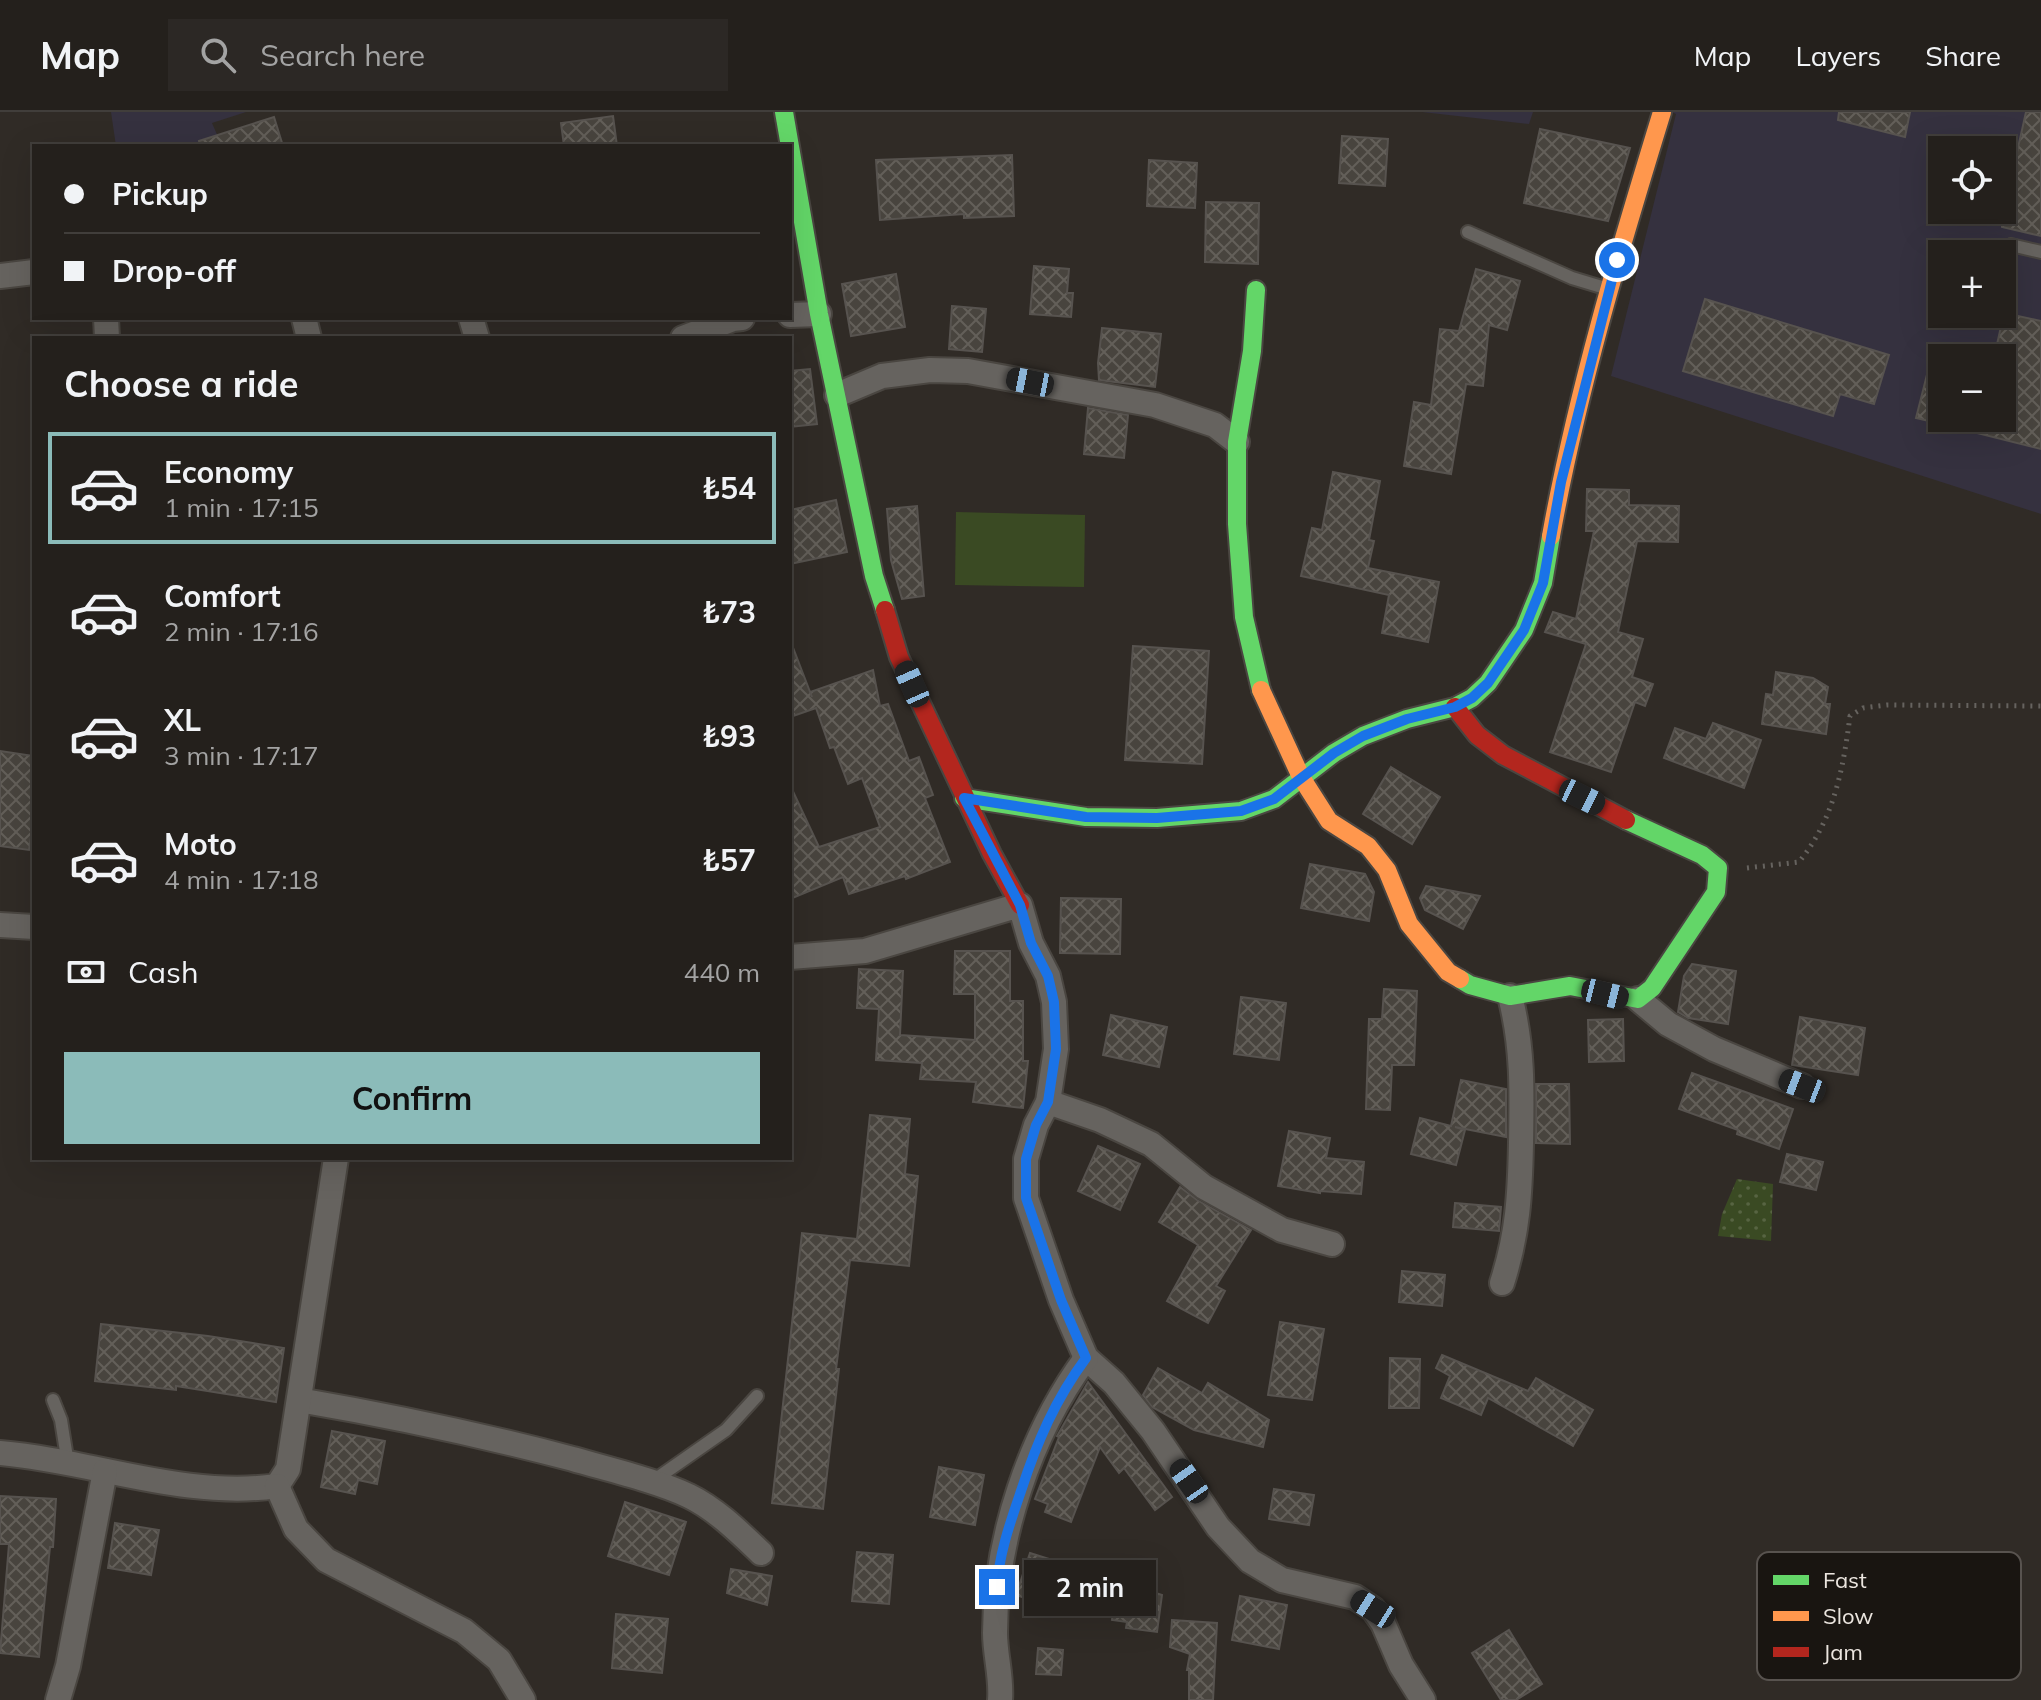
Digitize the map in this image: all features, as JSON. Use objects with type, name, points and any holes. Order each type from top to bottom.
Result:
[{"type":"street","points":[[784,112],[790,144]]},
{"type":"street","points":[[964,798],[1086,817],[1157,818],[1241,811],[1274,799],[1363,736],[1407,719],[1455,707],[1472,698],[1488,683],[1524,630],[1543,583],[1561,482],[1608,289],[1662,112]]},
{"type":"street","points":[[792,158],[819,314],[874,576],[899,657],[964,798],[1020,905],[1031,943],[1048,976],[1054,1002],[1056,1049],[1048,1102],[1036,1125],[1026,1159],[1026,1198],[1061,1300],[1086,1358],[1114,1383],[1153,1431],[1218,1527],[1250,1561],[1282,1580],[1355,1597],[1373,1609],[1383,1623],[1401,1665],[1423,1700]]},
{"type":"street","points":[[0,276],[32,272]]},
{"type":"street","points":[[1256,290],[1252,351],[1237,442],[1237,524],[1244,617],[1258,684],[1301,777],[1329,821],[1368,846],[1387,870],[1409,924],[1448,972],[1470,985],[1510,996],[1570,986],[1638,999],[1668,1024],[1691,1037],[1802,1086]]},
{"type":"street","points":[[792,315],[819,314]]},
{"type":"street","points":[[687,336],[734,320]]},
{"type":"street","points":[[837,395],[882,376],[930,370],[968,371],[1155,405],[1215,425],[1237,442]]},
{"type":"street","points":[[1455,707],[1477,735],[1503,755],[1558,786],[1702,855],[1718,868],[1716,892],[1652,988],[1638,999]]},
{"type":"street","points":[[792,957],[865,951],[1020,905]]},
{"type":"street","points":[[0,925],[32,927]]},
{"type":"street","points":[[1502,1283],[1520,1209],[1523,1071],[1519,1033],[1510,996]]},
{"type":"street","points":[[1048,1102],[1100,1120],[1151,1144],[1204,1187],[1282,1230],[1332,1244]]},
{"type":"street","points":[[0,1453],[221,1488],[247,1490],[277,1486],[288,1469],[336,1160]]},
{"type":"street","points":[[1000,1700],[995,1635],[999,1564],[1036,1445],[1052,1410],[1086,1358]]},
{"type":"street","points":[[299,1400],[499,1439],[651,1483],[690,1496],[737,1530],[761,1553]]},
{"type":"street","points":[[58,1700],[105,1471]]},
{"type":"street","points":[[277,1486],[296,1529],[326,1560],[464,1631],[499,1660],[523,1700]]},
{"type":"lane","points":[[1468,232],[1560,274],[1608,289]]},
{"type":"lane","points":[[2016,246],[2041,252]]},
{"type":"lane","points":[[651,1483],[726,1430],[757,1396]]},
{"type":"lane","points":[[53,1400],[61,1420],[68,1464]]},
{"type":"path","points":[[1718,868],[1757,868],[1799,862],[1822,829],[1835,798],[1850,716],[1863,708],[1887,705],[2041,706]]},
{"type":"shaded area","points":[[111,112],[246,112],[212,123],[221,144],[116,144]]},
{"type":"shaded area","points":[[1422,112],[1533,112],[1529,124]]},
{"type":"shaded area","points":[[1671,112],[2041,112],[2041,514],[1611,376],[1676,114]]},
{"type":"green space","points":[[956,512],[1085,515],[1084,587],[955,585]]},
{"type":"green space","points":[[1737,1179],[1773,1184],[1771,1241],[1718,1236],[1722,1214]]},
{"type":"building","points":[[1839,112],[1910,112],[1905,137],[1838,120]]},
{"type":"building","points":[[2026,112],[2041,112],[2041,236],[2002,227],[2002,224],[2016,224],[2016,157]]},
{"type":"building","points":[[613,116],[617,144],[564,144],[561,123]]},
{"type":"building","points":[[274,117],[282,144],[200,144],[199,141]]},
{"type":"building","points":[[1540,129],[1630,148],[1608,221],[1524,203]]},
{"type":"building","points":[[1342,136],[1388,139],[1385,186],[1339,183]]},
{"type":"building","points":[[1012,155],[1014,216],[964,218],[964,214],[880,220],[876,160]]},
{"type":"building","points":[[1149,160],[1197,163],[1195,208],[1147,206]]},
{"type":"building","points":[[1206,202],[1259,203],[1258,264],[1205,262]]},
{"type":"building","points":[[1034,266],[1069,269],[1067,293],[1073,293],[1071,317],[1030,314]]},
{"type":"building","points":[[1476,269],[1520,281],[1507,330],[1489,325],[1483,386],[1466,384],[1451,474],[1404,466],[1414,402],[1431,405],[1440,329],[1459,331]]},
{"type":"building","points":[[896,274],[905,327],[851,336],[842,284]]},
{"type":"building","points":[[1705,299],[1889,355],[1874,404],[1840,394],[1833,416],[1683,371]]},
{"type":"building","points":[[952,306],[986,309],[982,352],[949,349]]},
{"type":"building","points":[[2016,316],[2041,321],[2041,449],[1973,432],[2016,432],[2016,344],[1997,344],[2001,328],[2016,328]]},
{"type":"building","points":[[1102,328],[1161,334],[1155,387],[1099,380]]},
{"type":"building","points":[[810,369],[817,424],[792,427],[792,371]]},
{"type":"building","points":[[1928,371],[1928,421],[1916,418]]},
{"type":"building","points":[[1088,408],[1128,415],[1124,458],[1084,454]]},
{"type":"building","points":[[1333,472],[1380,481],[1369,540],[1374,541],[1368,568],[1439,582],[1428,642],[1382,633],[1389,595],[1301,576],[1312,528],[1322,530]]},
{"type":"building","points":[[1587,489],[1629,490],[1629,505],[1679,506],[1678,542],[1637,541],[1618,632],[1643,639],[1632,677],[1653,684],[1645,706],[1635,702],[1611,772],[1550,752],[1586,644],[1545,632],[1553,612],[1576,619],[1594,531],[1586,531]]},
{"type":"building","points":[[836,500],[847,552],[792,564],[792,510]]},
{"type":"building","points":[[917,506],[924,596],[902,599],[891,560],[887,509]]},
{"type":"building","points":[[792,645],[810,692],[873,670],[880,706],[888,704],[909,761],[919,757],[933,795],[925,798],[950,862],[906,879],[905,876],[849,894],[843,877],[792,898],[792,789],[819,847],[880,827],[862,778],[848,784],[834,747],[830,748],[816,708],[792,716]]},
{"type":"building","points":[[1133,646],[1209,651],[1202,764],[1125,760]]},
{"type":"building","points":[[1776,672],[1813,678],[1828,687],[1825,704],[1830,704],[1826,734],[1762,724],[1766,694],[1773,695]]},
{"type":"building","points":[[1713,723],[1761,740],[1744,788],[1664,758],[1675,728],[1706,739]]},
{"type":"building","points":[[0,751],[32,756],[29,850],[0,846]]},
{"type":"building","points":[[1391,767],[1440,797],[1412,844],[1363,814]]},
{"type":"building","points":[[1310,864],[1365,874],[1374,892],[1369,921],[1301,908]]},
{"type":"building","points":[[1426,886],[1480,896],[1463,929],[1425,910],[1420,898]]},
{"type":"building","points":[[1061,898],[1121,899],[1120,954],[1060,953]]},
{"type":"building","points":[[955,951],[1010,951],[1010,1001],[1023,1001],[1023,1061],[1028,1061],[1023,1108],[973,1102],[976,1082],[920,1079],[922,1063],[876,1060],[879,1009],[857,1008],[859,969],[903,971],[900,1035],[975,1040],[975,994],[954,994]]},
{"type":"building","points":[[1692,964],[1736,971],[1728,1024],[1688,1018],[1678,1012],[1684,976]]},
{"type":"building","points":[[1384,989],[1417,991],[1414,1065],[1392,1065],[1390,1110],[1366,1109],[1369,1019],[1382,1019]]},
{"type":"building","points":[[1241,997],[1286,1003],[1279,1060],[1234,1054]]},
{"type":"building","points":[[1111,1015],[1167,1027],[1159,1067],[1103,1055]]},
{"type":"building","points":[[1800,1017],[1865,1028],[1858,1075],[1792,1065]]},
{"type":"building","points":[[1623,1019],[1624,1061],[1589,1062],[1588,1020]]},
{"type":"building","points":[[1692,1073],[1793,1109],[1779,1149],[1737,1134],[1738,1130],[1679,1109]]},
{"type":"building","points":[[1461,1080],[1506,1089],[1506,1137],[1455,1127],[1465,1130],[1456,1165],[1411,1154],[1420,1118],[1451,1126]]},
{"type":"building","points":[[1536,1084],[1569,1084],[1570,1144],[1536,1143]]},
{"type":"building","points":[[870,1115],[910,1119],[905,1174],[918,1176],[909,1266],[850,1260],[823,1509],[772,1503],[802,1233],[857,1239]]},
{"type":"building","points":[[1289,1131],[1330,1138],[1326,1158],[1364,1162],[1361,1194],[1320,1193],[1278,1186]]},
{"type":"building","points":[[1098,1146],[1140,1164],[1120,1210],[1078,1191]]},
{"type":"building","points":[[1787,1154],[1823,1162],[1816,1190],[1780,1182]]},
{"type":"building","points":[[1180,1187],[1251,1230],[1216,1286],[1225,1291],[1208,1323],[1167,1301],[1198,1245],[1159,1222]]},
{"type":"building","points":[[1455,1203],[1501,1207],[1499,1231],[1453,1227]]},
{"type":"building","points":[[1402,1271],[1445,1275],[1442,1306],[1399,1302]]},
{"type":"building","points":[[1280,1322],[1324,1329],[1312,1400],[1268,1395]]},
{"type":"building","points":[[101,1324],[284,1348],[276,1402],[176,1386],[176,1390],[95,1381]]},
{"type":"building","points":[[1442,1355],[1528,1391],[1536,1378],[1593,1410],[1573,1446],[1488,1398],[1481,1415],[1441,1398],[1450,1376],[1436,1368]]},
{"type":"building","points":[[1390,1358],[1420,1359],[1419,1408],[1389,1408]]},
{"type":"building","points":[[1158,1368],[1202,1393],[1208,1383],[1269,1420],[1263,1447],[1194,1430],[1152,1407],[1143,1395]]},
{"type":"building","points":[[1088,1382],[1172,1497],[1155,1510],[1124,1468],[1119,1473],[1100,1447],[1071,1522],[1045,1512],[1048,1504],[1035,1499],[1057,1436]]},
{"type":"building","points":[[332,1431],[385,1441],[377,1484],[358,1480],[355,1494],[321,1487]]},
{"type":"building","points":[[939,1467],[984,1475],[975,1525],[930,1517]]},
{"type":"building","points":[[1274,1489],[1314,1495],[1309,1525],[1269,1519]]},
{"type":"building","points":[[0,1496],[56,1499],[39,1657],[0,1653],[9,1544],[0,1544]]},
{"type":"building","points":[[625,1502],[686,1522],[669,1575],[608,1556]]},
{"type":"building","points":[[115,1523],[159,1530],[151,1575],[108,1568]]},
{"type":"building","points":[[857,1552],[893,1555],[889,1604],[852,1601]]},
{"type":"building","points":[[1030,1553],[1071,1566],[1057,1609],[1016,1595]]},
{"type":"building","points":[[731,1569],[772,1576],[767,1605],[727,1593]]},
{"type":"building","points":[[1117,1581],[1162,1595],[1157,1632],[1126,1628],[1127,1622],[1112,1620]]},
{"type":"building","points":[[1240,1596],[1287,1605],[1279,1649],[1232,1640]]},
{"type":"building","points":[[616,1614],[668,1619],[662,1673],[612,1668]]},
{"type":"building","points":[[1172,1620],[1217,1623],[1213,1700],[1189,1700],[1187,1670],[1190,1654],[1170,1647]]},
{"type":"building","points":[[1509,1630],[1542,1684],[1516,1700],[1501,1700],[1472,1653]]},
{"type":"building","points":[[1038,1648],[1063,1650],[1061,1675],[1036,1674]]},
{"type":"traffic: fast","points":[[784,112],[790,144]]},
{"type":"traffic: fast","points":[[792,158],[819,314],[874,576],[885,610]]},
{"type":"traffic: fast","points":[[1256,290],[1252,351],[1237,442],[1237,524],[1244,617],[1261,690]]},
{"type":"traffic: fast","points":[[964,798],[1086,817],[1157,818],[1241,811],[1274,799],[1334,753],[1363,736],[1407,719],[1455,707],[1472,698],[1488,683],[1524,630],[1543,583],[1551,536]]},
{"type":"traffic: fast","points":[[1460,979],[1470,985],[1510,996],[1570,986],[1638,999],[1652,988],[1716,892],[1718,868],[1702,855],[1626,820]]},
{"type":"traffic: slow","points":[[1551,536],[1586,375],[1662,112]]},
{"type":"traffic: slow","points":[[1261,690],[1301,777],[1329,821],[1368,846],[1387,870],[1409,924],[1448,972],[1460,979]]},
{"type":"traffic: jam","points":[[885,610],[899,657],[992,854],[1020,905]]},
{"type":"traffic: jam","points":[[1455,707],[1477,735],[1503,755],[1626,820]]},
{"type":"route","points":[[997,1587],[999,1564],[1036,1445],[1052,1410],[1086,1358],[1043,1253],[1026,1198],[1026,1159],[1036,1125],[1048,1102],[1056,1049],[1054,1002],[1048,976],[1031,943],[1020,905],[964,798],[1086,817],[1157,818],[1241,811],[1274,799],[1334,753],[1363,736],[1407,719],[1455,707],[1472,698],[1488,683],[1524,630],[1543,583],[1561,482],[1617,260]]}]
